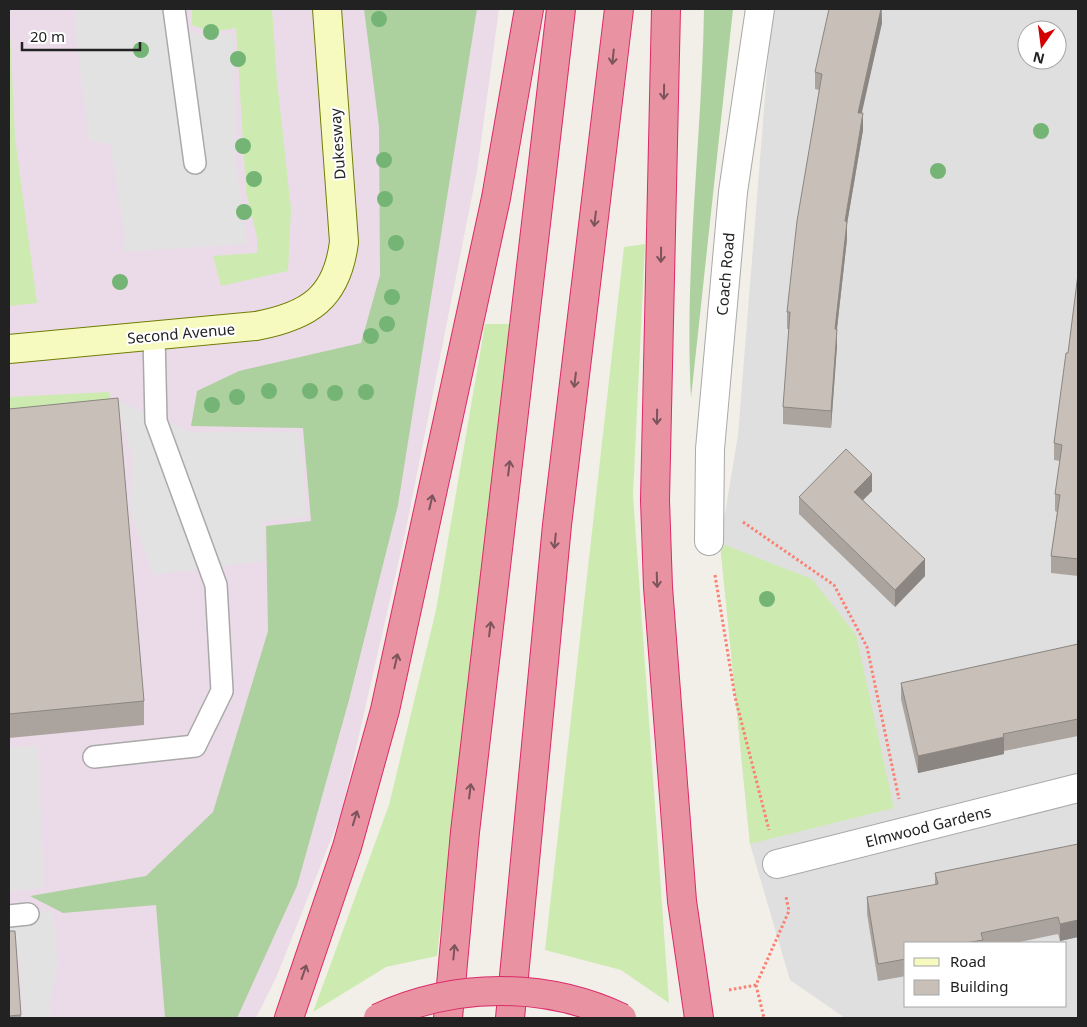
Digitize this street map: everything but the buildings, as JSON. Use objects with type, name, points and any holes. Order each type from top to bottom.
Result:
[{"type":"highway","points":[[288,1018],[347,848],[385,710],[496,198],[528,9]]},
{"type":"highway","points":[[448,1018],[465,832],[561,9]]},
{"type":"highway","points":[[510,1018],[557,525],[619,9]]},
{"type":"highway","points":[[666,9],[656,490],[658,586],[682,901],[699,1018]]},
{"type":"highway","points":[[378,1018],[398,1009],[448,995],[499,990],[551,995],[601,1008],[622,1018]]},
{"type":"street","name":"Dukesway","points":[[327,9],[344,234],[342,260],[336,278]]},
{"type":"street","name":"Coach Road","points":[[709,541],[710,449],[733,192],[760,9]]},
{"type":"street","name":"Second Avenue","points":[[9,349],[256,326],[283,321],[305,311],[322,297],[336,278]]},
{"type":"street","name":"Elmwood Gardens","points":[[778,864],[1078,788]]},
{"type":"lane","points":[[174,9],[195,163]]},
{"type":"lane","points":[[94,757],[196,746],[222,692],[216,585],[156,421],[154,336]]},
{"type":"path","points":[[710,500],[834,584],[867,647],[906,832]]},
{"type":"path","points":[[709,541],[735,697],[789,911],[756,986],[764,1018]]},
{"type":"path","points":[[722,990],[756,986]]},
{"type":"shaded area","points":[[9,9],[499,9],[477,171],[405,534],[341,814],[276,978],[256,1018],[9,1018]]},
{"type":"shaded area","points":[[75,9],[185,9],[191,33],[233,34],[236,165],[247,244],[123,252],[125,237],[110,144],[89,141],[75,30]]},
{"type":"shaded area","points":[[772,9],[1078,9],[1078,1018],[845,1018],[790,980],[750,844],[720,543],[738,435]]},
{"type":"shaded area","points":[[117,401],[192,432],[300,432],[307,517],[263,521],[263,561],[153,575],[129,509],[133,461]]},
{"type":"shaded area","points":[[38,745],[44,888],[9,892],[9,748]]},
{"type":"shaded area","points":[[53,911],[58,965],[49,1004],[51,1018],[24,1018],[19,959],[9,959],[9,914]]},
{"type":"green space","points":[[9,9],[15,137],[37,303],[9,306]]},
{"type":"green space","points":[[192,9],[272,9],[277,80],[291,209],[288,271],[221,286],[213,256],[257,253],[257,237],[246,192],[236,28],[211,32],[192,25]]},
{"type":"green space","points":[[364,9],[477,9],[398,505],[349,700],[297,886],[237,1018],[165,1018],[156,905],[63,913],[30,896],[146,876],[213,812],[268,631],[266,526],[311,521],[303,428],[191,426],[197,391],[239,371],[361,343],[380,275],[379,127]]},
{"type":"green space","points":[[704,9],[733,9],[691,398],[689,350],[690,301]]},
{"type":"green space","points":[[645,244],[633,495],[669,1003],[621,970],[545,950],[624,247]]},
{"type":"green space","points":[[485,324],[511,324],[437,956],[386,967],[313,1012],[389,805],[436,610]]},
{"type":"green space","points":[[109,392],[115,417],[9,428],[9,397]]},
{"type":"green space","points":[[720,543],[812,579],[856,635],[894,808],[750,844]]}]
